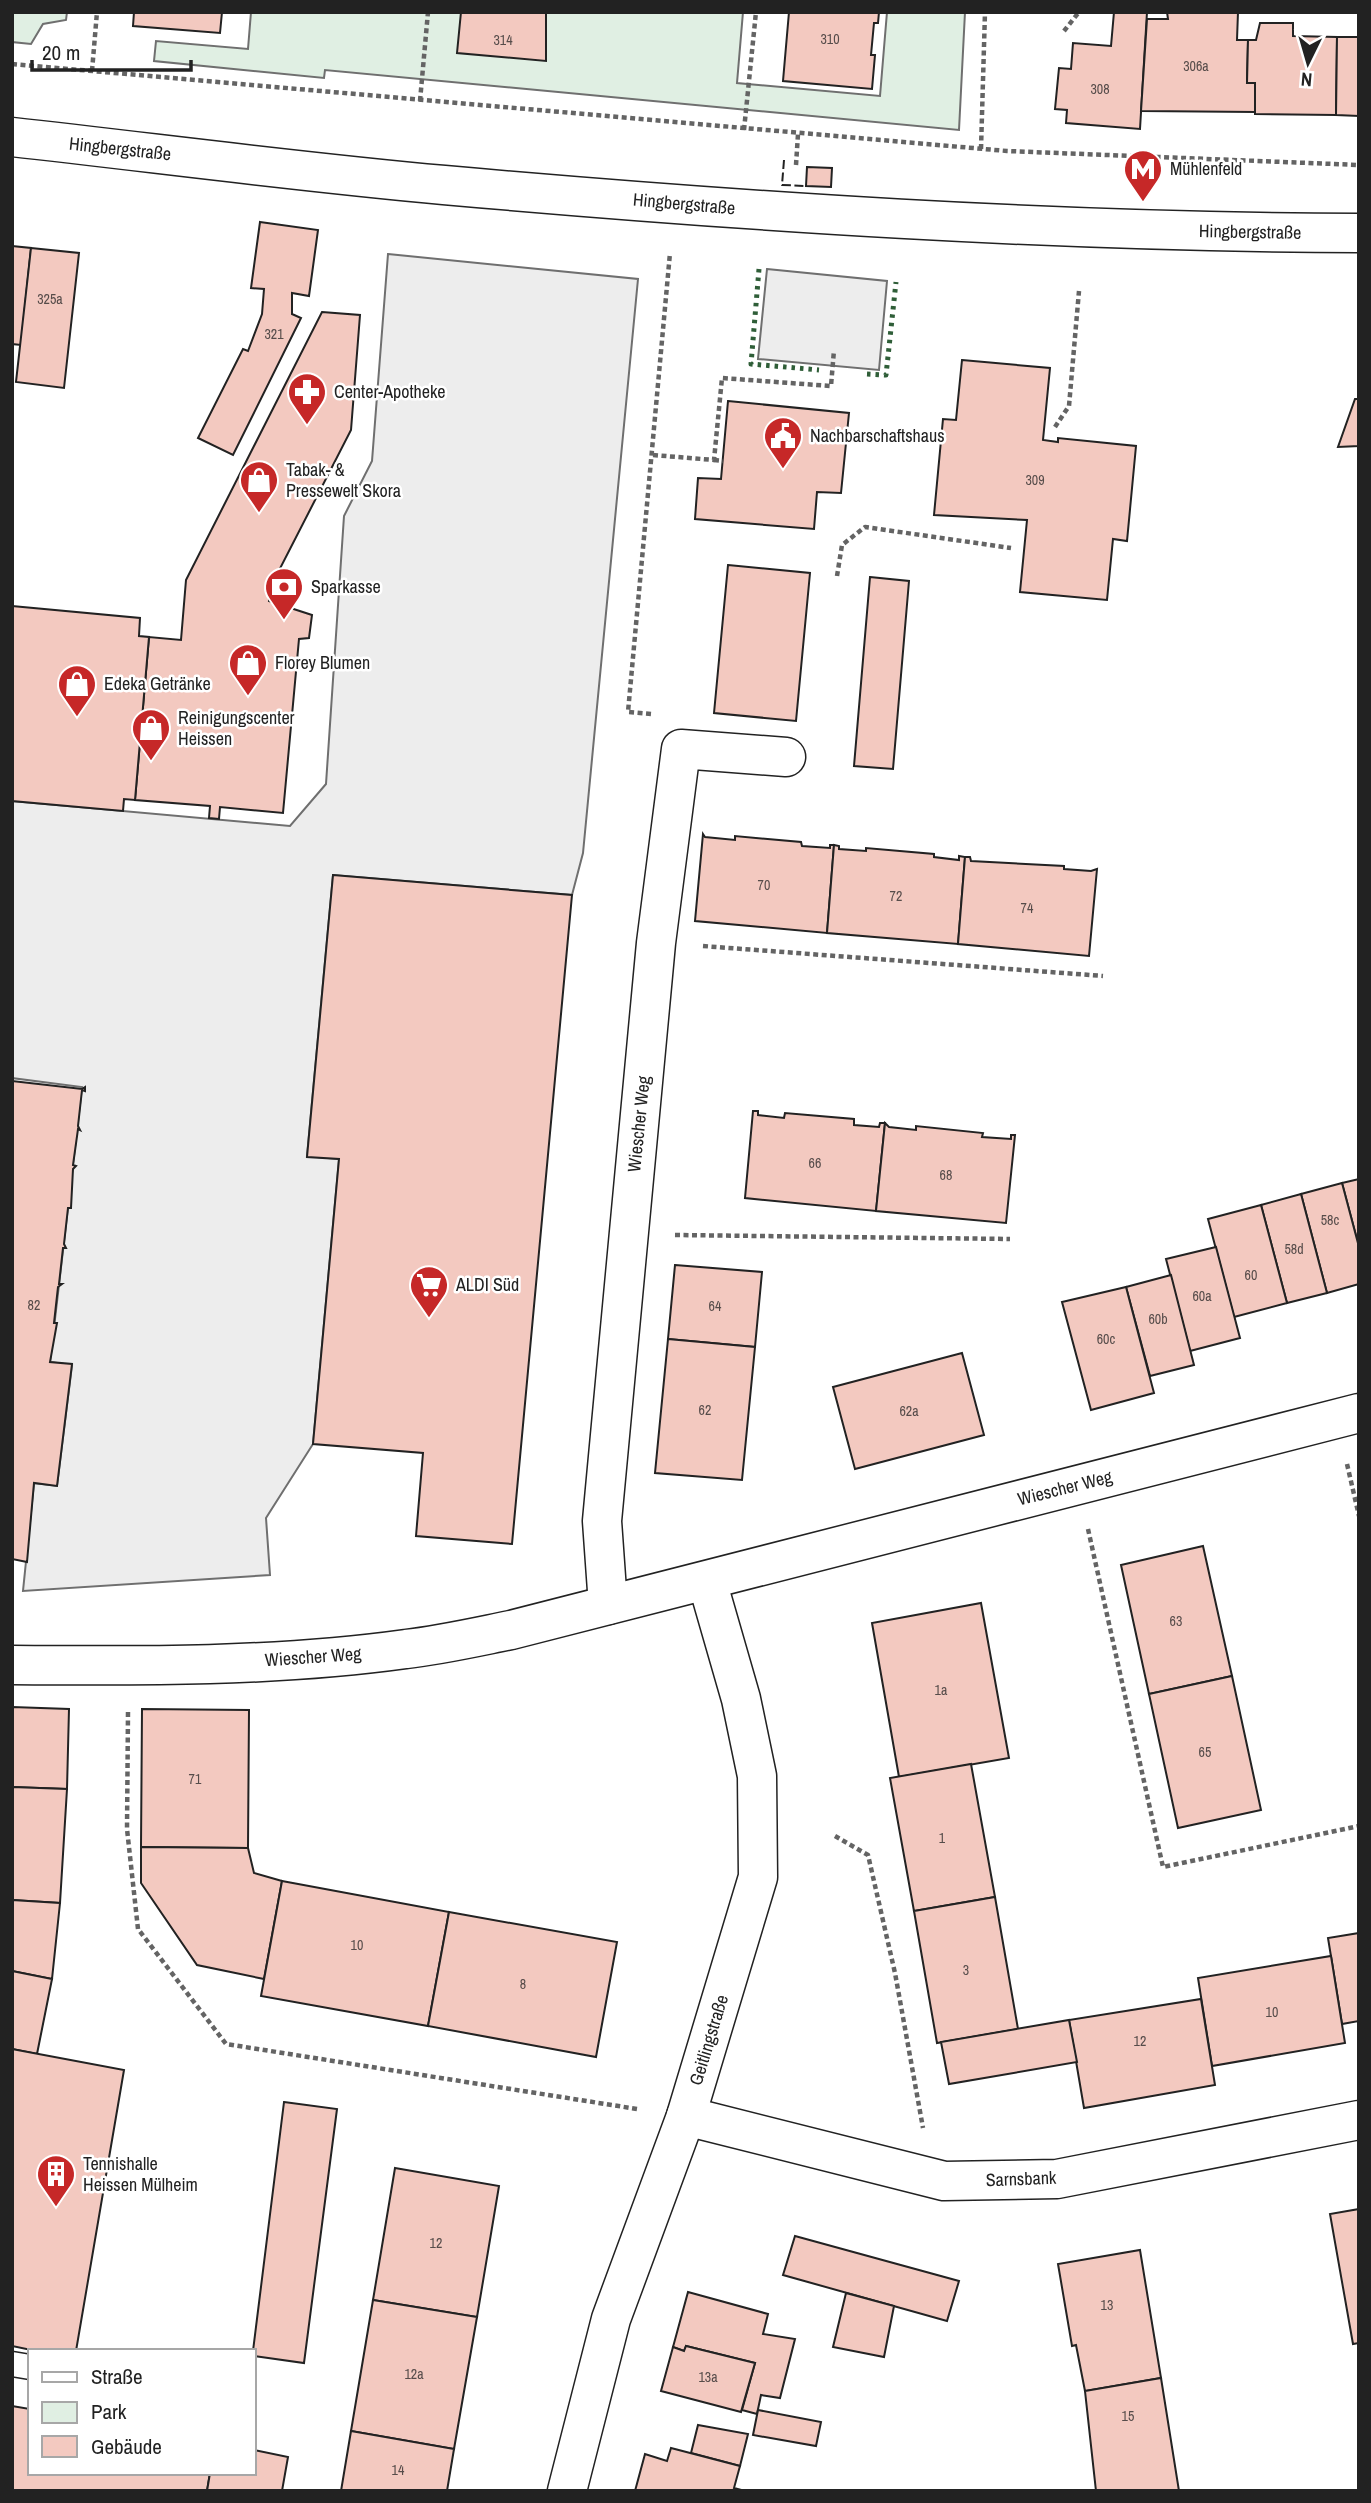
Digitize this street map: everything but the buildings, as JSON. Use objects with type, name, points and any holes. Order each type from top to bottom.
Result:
[{"type":"street","name":"Hingbergstraße","points":[[12,137],[441,185],[844,217],[1003,225],[1359,233]]},
{"type":"street","name":"Wiescher Weg","points":[[608,1605],[603,1521],[656,943],[681,749],[786,757]]},
{"type":"street","name":"Wiescher Weg","points":[[12,1665],[175,1665],[284,1660],[406,1649],[510,1630],[1359,1413]]},
{"type":"street","name":"Geitlingstraße","points":[[568,2491],[611,2319],[687,2116],[758,1877],[757,1776],[741,1699],[707,1581]]},
{"type":"street","name":"Sarnsbank","points":[[687,2116],[944,2181],[1057,2179],[1359,2120]]},
{"type":"path","points":[[92,71],[97,12]]},
{"type":"path","points":[[420,101],[428,12]]},
{"type":"path","points":[[744,130],[756,12]]},
{"type":"path","points":[[981,149],[985,12]]},
{"type":"path","points":[[1064,31],[1079,12]]},
{"type":"path","points":[[12,64],[981,149],[1359,166]]},
{"type":"path","points":[[795,175],[798,134]]},
{"type":"path","points":[[656,714],[628,712],[670,253]]},
{"type":"path","points":[[1055,427],[1069,406],[1079,291]]},
{"type":"path","points":[[714,460],[722,378],[831,386],[834,350]]},
{"type":"path","points":[[653,455],[723,461]]},
{"type":"path","points":[[837,576],[842,545],[865,527],[1011,548]]},
{"type":"path","points":[[656,943],[1103,976]]},
{"type":"path","points":[[628,1234],[1010,1239]]},
{"type":"path","points":[[1078,1484],[1163,1867],[1359,1826]]},
{"type":"path","points":[[128,1699],[127,1829],[138,1929],[226,2044],[687,2116]]},
{"type":"path","points":[[835,1836],[867,1855],[895,1973],[923,2129],[944,2181]]},
{"type":"green space","points":[[12,12],[67,12],[66,20],[43,24],[31,44],[12,42]]},
{"type":"green space","points":[[251,12],[743,12],[737,83],[880,96],[887,12],[965,12],[959,130],[325,70],[324,78],[154,61],[156,41],[248,49]]},
{"type":"shaded area","points":[[388,254],[638,279],[583,853],[572,895],[333,875],[307,1156],[339,1159],[313,1444],[266,1518],[270,1575],[23,1591],[34,1483],[57,1486],[72,1365],[50,1362],[82,1087],[12,1078],[12,801],[290,826],[326,784],[344,516],[372,461]]},
{"type":"shaded area","points":[[767,269],[887,281],[879,370],[758,359]]},
{"type":"hedge","points":[[759,269],[751,364],[819,370]]},
{"type":"hedge","points":[[867,374],[886,375],[896,282]]},
{"type":"fence","points":[[784,160],[782,185],[806,186]]},
{"type":"place","name":"Mühlenfeld","points":[[1143,203]]},
{"type":"place","name":"Center-Apotheke","points":[[307,426]]},
{"type":"place","name":"Nachbarschaftshaus","points":[[783,470]]},
{"type":"place","name":"Tabak- & Pressewelt Skora","points":[[259,514]]},
{"type":"place","name":"Sparkasse","points":[[284,621]]},
{"type":"place","name":"Florey Blumen","points":[[248,697]]},
{"type":"place","name":"Edeka Getränke","points":[[77,718]]},
{"type":"place","name":"Reinigungscenter Heissen","points":[[151,762]]},
{"type":"place","name":"ALDI Süd","points":[[429,1319]]},
{"type":"place","name":"Tennishalle Heissen Mülheim","points":[[56,2208]]}]
